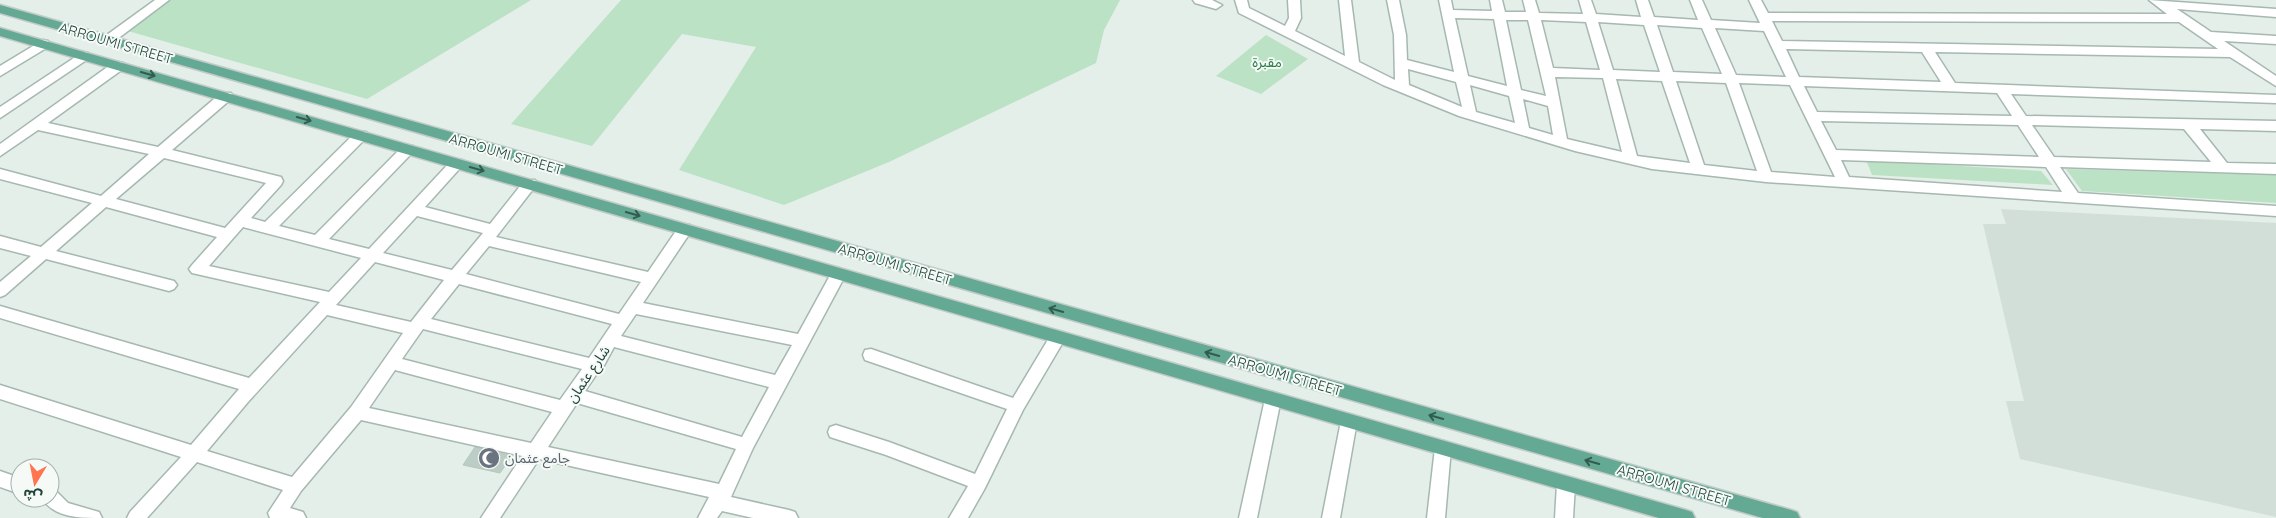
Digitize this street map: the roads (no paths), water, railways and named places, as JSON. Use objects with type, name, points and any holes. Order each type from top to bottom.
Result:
[{"type":"main road","name":"ARROUMI STREET","points":[[0,9],[1791,518]]},
{"type":"main road","name":"ARROUMI STREET","points":[[1,32],[1686,518]]},
{"type":"street","points":[[108,40],[163,0]]},
{"type":"street","points":[[1199,0],[1216,5]]},
{"type":"street","points":[[1241,0],[1243,10],[1288,33],[1352,65],[1470,115],[1561,142],[1631,160],[1766,177],[2276,211]]},
{"type":"street","points":[[1288,33],[1295,18],[1294,0]]},
{"type":"street","points":[[1345,0],[1352,65]]},
{"type":"street","points":[[1393,0],[1400,35],[1402,87]]},
{"type":"street","points":[[1445,0],[1470,115]]},
{"type":"street","points":[[1496,0],[1523,131]]},
{"type":"street","points":[[1528,0],[1548,72],[1561,142]]},
{"type":"street","points":[[1585,0],[1608,74],[1631,160]]},
{"type":"street","points":[[1642,0],[1699,170]]},
{"type":"street","points":[[1696,0],[1731,78],[1766,177]]},
{"type":"street","points":[[1755,0],[1844,181]]},
{"type":"street","points":[[2158,2],[2276,13]]},
{"type":"street","points":[[2158,2],[2276,82]]},
{"type":"street","points":[[1448,14],[1534,18],[1591,18],[1707,24],[2182,18]]},
{"type":"street","points":[[2210,36],[2276,40]]},
{"type":"street","points":[[0,72],[43,44]]},
{"type":"street","points":[[1777,45],[2234,53]]},
{"type":"street","points":[[1926,47],[1951,87]]},
{"type":"street","points":[[0,113],[83,56]]},
{"type":"street","points":[[1402,63],[1554,103]]},
{"type":"street","points":[[0,151],[118,66]]},
{"type":"street","points":[[1548,72],[2276,99]]},
{"type":"street","points":[[2262,74],[2276,73]]},
{"type":"street","points":[[2001,89],[2072,197]]},
{"type":"street","points":[[0,291],[226,96]]},
{"type":"street","points":[[1812,116],[2276,126]]},
{"type":"street","points":[[2188,124],[2223,167]]},
{"type":"street","points":[[36,125],[161,152],[276,181],[197,269],[417,326],[595,366]]},
{"type":"street","points":[[269,227],[361,135]]},
{"type":"street","points":[[319,240],[408,149]]},
{"type":"street","points":[[1831,155],[2276,169]]},
{"type":"street","points":[[136,518],[194,455],[252,386],[457,163]]},
{"type":"street","points":[[0,174],[227,234]]},
{"type":"street","points":[[297,518],[277,513],[295,486],[357,412],[417,326],[530,184]]},
{"type":"street","points":[[414,210],[490,235],[651,279]]},
{"type":"street","points":[[240,221],[319,240],[371,256],[624,321]]},
{"type":"street","name":"شارع عثمان","points":[[490,518],[595,366],[685,230]]},
{"type":"street","points":[[0,242],[169,285]]},
{"type":"street","points":[[707,518],[720,497],[838,274]]},
{"type":"street","points":[[634,306],[801,341]]},
{"type":"street","points":[[0,312],[252,386]]},
{"type":"street","points":[[958,518],[979,483],[1017,406],[1058,337]]},
{"type":"street","points":[[611,340],[780,383]]},
{"type":"street","points":[[871,355],[1017,406]]},
{"type":"street","points":[[392,363],[569,402],[746,445]]},
{"type":"street","points":[[0,392],[295,486]]},
{"type":"street","points":[[1248,518],[1273,399]]},
{"type":"street","points":[[357,412],[536,450],[720,497],[789,518]]},
{"type":"street","points":[[1331,518],[1349,421]]},
{"type":"street","points":[[836,432],[889,449],[979,483]]},
{"type":"street","points":[[1436,518],[1443,448]]},
{"type":"street","points":[[1564,518],[1566,484]]},
{"type":"street","points":[[55,508],[93,518]]},
{"type":"place","name":"جامع عثمان","points":[[489,458]]},
{"type":"park label","name":"مقبرة","points":[[1267,62]]}]
